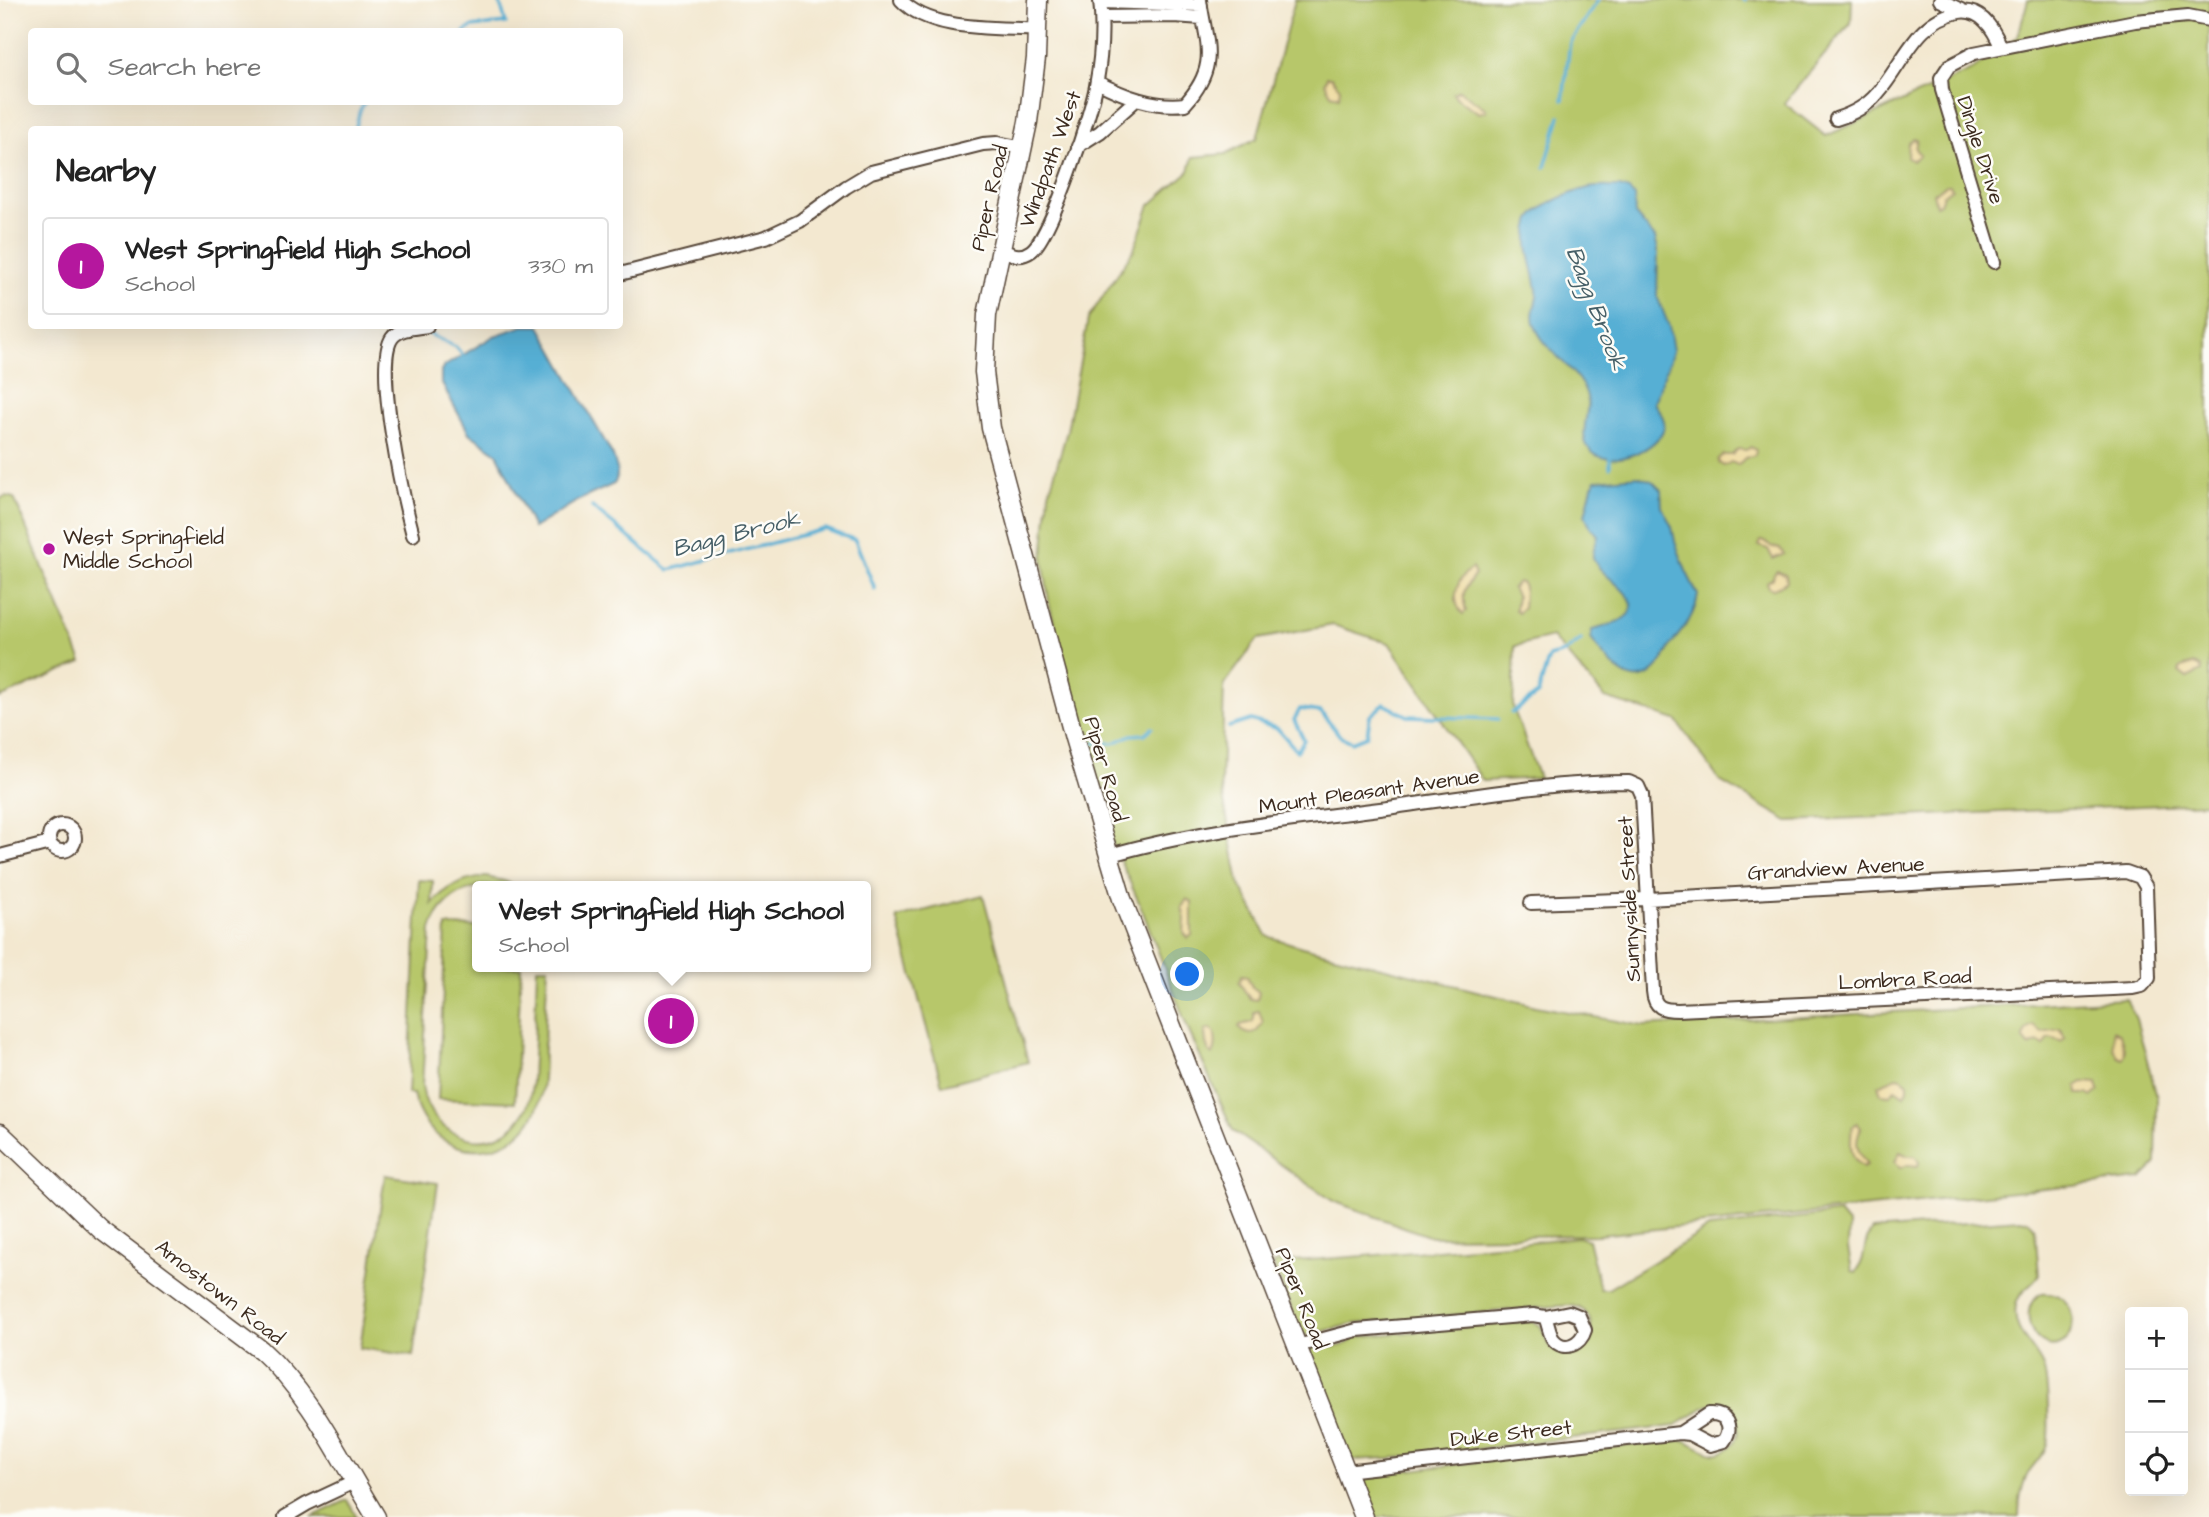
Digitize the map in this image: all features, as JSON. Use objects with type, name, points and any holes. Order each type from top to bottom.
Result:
[{"type":"main road","name":"Piper Road","points":[[1038,0],[1033,90],[1024,148],[988,302],[984,341],[988,415],[1107,856],[1140,949],[1364,1517]]},
{"type":"main road","name":"Amostown Road","points":[[0,1133],[100,1229],[241,1334],[282,1369],[309,1404],[376,1517]]},
{"type":"street","points":[[901,0],[916,13],[937,21],[1038,30]]},
{"type":"street","points":[[1940,0],[1982,18],[1995,31],[2001,47]]},
{"type":"street","points":[[1101,1],[1201,8]]},
{"type":"street","name":"Windpath West","points":[[1000,250],[1021,256],[1030,253],[1040,244],[1078,146],[1097,82],[1101,1]]},
{"type":"street","points":[[1102,18],[1174,16],[1201,8]]},
{"type":"street","points":[[1097,82],[1137,99],[1173,106],[1185,104],[1197,90],[1209,56],[1208,34],[1201,8]]},
{"type":"street","points":[[1836,118],[1860,110],[1877,94],[1928,26],[1943,16],[1963,11]]},
{"type":"street","name":"Dingle Drive","points":[[1994,262],[1942,90],[1941,78],[1949,66],[1974,53],[2160,18],[2188,16],[2209,20]]},
{"type":"street","points":[[1078,146],[1100,132],[1137,99]]},
{"type":"street","points":[[623,273],[752,242],[783,231],[871,172],[983,144],[996,143],[1024,148]]},
{"type":"street","points":[[412,329],[393,336],[388,346],[386,363],[395,450],[413,535]]},
{"type":"street","name":"Mount Pleasant Avenue","points":[[1107,856],[1150,845],[1261,825],[1518,790],[1625,782],[1639,786]]},
{"type":"street","name":"Sunnyside Street","points":[[1639,786],[1642,795],[1653,997],[1662,1008]]},
{"type":"street","points":[[0,856],[50,843]]},
{"type":"street","name":"Grandview Avenue","points":[[1531,903],[2126,872],[2141,877],[2147,900],[2150,946],[2148,981]]},
{"type":"street","name":"Lombra Road","points":[[1662,1008],[1678,1010],[2133,988],[2143,986],[2148,981]]},
{"type":"street","points":[[1297,1346],[1357,1330],[1533,1315],[1545,1317]]},
{"type":"street","name":"Duke Street","points":[[1345,1471],[1680,1433]]},
{"type":"street","points":[[285,1517],[354,1482]]},
{"type":"green space","points":[[1295,0],[1852,0],[1851,23],[1784,103],[1826,136],[1974,69],[2018,36],[2028,0],[2209,0],[2209,803],[1788,821],[1720,781],[1676,720],[1605,698],[1552,637],[1515,646],[1513,707],[1539,778],[1483,781],[1389,643],[1333,625],[1258,639],[1224,685],[1221,786],[1239,883],[1267,936],[1536,1006],[1643,1026],[2126,999],[2136,1019],[2157,1097],[2156,1164],[2141,1179],[1599,1235],[1431,1237],[1333,1201],[1233,1131],[1188,1029],[1141,907],[1112,842],[1049,603],[1043,559],[1049,493],[1067,431],[1088,319],[1134,249],[1150,205],[1189,171],[1193,157],[1226,154],[1257,138]]},
{"type":"green space","points":[[5,496],[14,498],[82,662],[0,698],[0,499]]},
{"type":"green space","points":[[486,877],[504,881],[472,881],[472,889],[454,897],[442,908],[431,930],[422,1086],[427,1105],[438,1121],[452,1132],[468,1138],[485,1139],[501,1135],[516,1124],[527,1107],[531,1089],[537,972],[548,972],[539,1103],[533,1116],[518,1134],[503,1144],[485,1149],[462,1148],[440,1138],[423,1118],[413,1094],[408,1094],[419,880],[433,881],[432,904],[443,892],[470,880]]},
{"type":"green space","points":[[983,895],[1028,1062],[942,1085],[897,918]]},
{"type":"green space","points":[[446,926],[472,927],[472,972],[521,972],[515,1102],[438,1099]]},
{"type":"green space","points":[[385,1175],[438,1183],[413,1356],[360,1348]]},
{"type":"green space","points":[[1839,1213],[1849,1225],[1848,1248],[1852,1271],[1856,1272],[1872,1230],[2020,1219],[2029,1222],[2035,1229],[2039,1275],[2020,1296],[2015,1315],[2020,1331],[2045,1373],[2048,1438],[2044,1451],[2024,1481],[2019,1517],[1374,1517],[1362,1485],[1363,1479],[1371,1475],[1683,1440],[1707,1451],[1719,1453],[1735,1441],[1738,1425],[1726,1409],[1713,1404],[1675,1426],[1408,1457],[1353,1460],[1348,1455],[1309,1354],[1312,1349],[1324,1345],[1341,1346],[1355,1337],[1531,1321],[1540,1325],[1551,1348],[1564,1353],[1584,1346],[1591,1328],[1589,1318],[1584,1311],[1574,1306],[1557,1306],[1352,1324],[1303,1336],[1273,1264],[1579,1237],[1588,1240],[1600,1289],[1608,1289],[1709,1228]]},
{"type":"green space","points":[[2042,1293],[2062,1298],[2070,1308],[2071,1334],[2057,1345],[2043,1343],[2030,1325],[2029,1310],[2036,1297]]},
{"type":"green space","points":[[347,1500],[357,1517],[312,1517]]},
{"type":"sand","points":[[1327,77],[1331,77],[1340,88],[1339,97],[1331,94],[1325,83]]},
{"type":"sand","points":[[1459,90],[1486,111],[1479,113],[1461,101],[1453,93]]},
{"type":"sand","points":[[1913,139],[1917,140],[1915,149],[1920,155],[1912,161],[1907,156],[1908,144]]},
{"type":"sand","points":[[1947,185],[1952,189],[1943,195],[1940,203],[1936,205],[1933,193]]},
{"type":"sand","points":[[1751,447],[1756,450],[1755,455],[1745,458],[1738,465],[1731,462],[1724,466],[1719,463],[1718,459],[1723,455],[1732,455],[1738,449],[1746,450]]},
{"type":"sand","points":[[1761,541],[1780,549],[1784,554],[1773,559],[1768,549],[1759,546]]},
{"type":"sand","points":[[1472,568],[1475,575],[1464,591],[1466,611],[1463,614],[1457,603],[1457,590],[1466,572]]},
{"type":"sand","points":[[1777,571],[1786,575],[1787,581],[1774,589],[1769,588],[1767,582]]},
{"type":"sand","points":[[1518,582],[1522,583],[1524,588],[1523,608],[1518,613],[1515,610],[1517,597],[1512,588]]},
{"type":"sand","points":[[2194,664],[2201,667],[2202,671],[2187,678],[2179,672],[2181,668]]},
{"type":"sand","points":[[1187,899],[1192,902],[1192,935],[1188,938],[1184,933],[1182,907]]},
{"type":"sand","points":[[1242,975],[1247,976],[1252,987],[1259,992],[1257,1000],[1250,999],[1239,982]]},
{"type":"sand","points":[[1259,1011],[1263,1023],[1257,1031],[1250,1034],[1243,1032],[1240,1025],[1252,1022],[1254,1012]]},
{"type":"sand","points":[[2034,1026],[2041,1032],[2061,1029],[2065,1038],[2061,1041],[2049,1038],[2044,1046],[2038,1042],[2029,1046],[2024,1035],[2027,1029]]},
{"type":"sand","points":[[1210,1029],[1214,1032],[1216,1041],[1212,1055],[1205,1037],[1205,1031]]},
{"type":"sand","points":[[2113,1030],[2120,1034],[2125,1052],[2123,1059],[2118,1057],[2114,1048]]},
{"type":"sand","points":[[1897,1077],[1908,1083],[1904,1095],[1895,1089],[1890,1095],[1881,1094],[1878,1085]]},
{"type":"sand","points":[[2083,1082],[2097,1083],[2099,1091],[2092,1097],[2078,1094],[2077,1086]]},
{"type":"sand","points":[[1857,1123],[1861,1128],[1858,1147],[1867,1164],[1863,1167],[1858,1164],[1852,1149],[1852,1127]]},
{"type":"sand","points":[[1900,1152],[1915,1156],[1919,1162],[1918,1166],[1900,1168],[1895,1162]]},
{"type":"water","points":[[1620,187],[1629,190],[1634,197],[1635,214],[1655,238],[1658,249],[1657,296],[1669,326],[1673,351],[1654,403],[1664,420],[1660,435],[1653,443],[1634,454],[1611,458],[1601,457],[1588,447],[1584,432],[1588,400],[1586,393],[1575,375],[1540,336],[1533,321],[1537,290],[1528,231],[1533,216],[1539,210],[1564,196],[1588,188]]},
{"type":"water","points":[[514,329],[542,329],[613,456],[616,466],[614,484],[579,500],[533,528],[497,453],[469,433],[441,382],[441,371],[445,366],[494,336]]},
{"type":"water","points":[[1638,476],[1652,481],[1661,490],[1662,507],[1698,595],[1689,620],[1660,664],[1646,677],[1636,678],[1619,671],[1591,639],[1592,630],[1617,622],[1629,613],[1632,604],[1593,557],[1598,535],[1585,515],[1596,480]]},
{"type":"waterway","name":"Bagg Brook","points":[[470,28],[506,23],[499,0]]},
{"type":"waterway","name":"Bagg Brook","points":[[1563,100],[1570,42],[1598,0]]},
{"type":"waterway","name":"Bagg Brook","points":[[356,126],[363,105]]},
{"type":"waterway","name":"Bagg Brook","points":[[1545,167],[1560,116]]},
{"type":"waterway","name":"Bagg Brook","points":[[427,333],[456,347],[465,358]]},
{"type":"waterway","name":"Bagg Brook","points":[[1610,455],[1610,467]]},
{"type":"waterway","name":"Bagg Brook","points":[[592,507],[669,570],[825,529],[855,540],[875,589]]},
{"type":"waterway","name":"Bagg Brook","points":[[1512,713],[1538,694],[1549,657],[1564,653],[1581,640]]},
{"type":"waterway","name":"Bagg Brook","points":[[1229,727],[1251,720],[1278,729],[1297,751],[1304,740],[1294,720],[1300,709],[1321,712],[1340,736],[1352,742],[1367,736],[1370,716],[1384,704],[1408,716],[1498,719]]},
{"type":"waterway","name":"Bagg Brook","points":[[1092,743],[1114,743],[1131,735],[1145,734],[1152,728]]},
{"type":"place","name":"West Springfield Middle School","points":[[49,549]]},
{"type":"place","name":"West Springfield High School","points":[[671,1021]]}]
